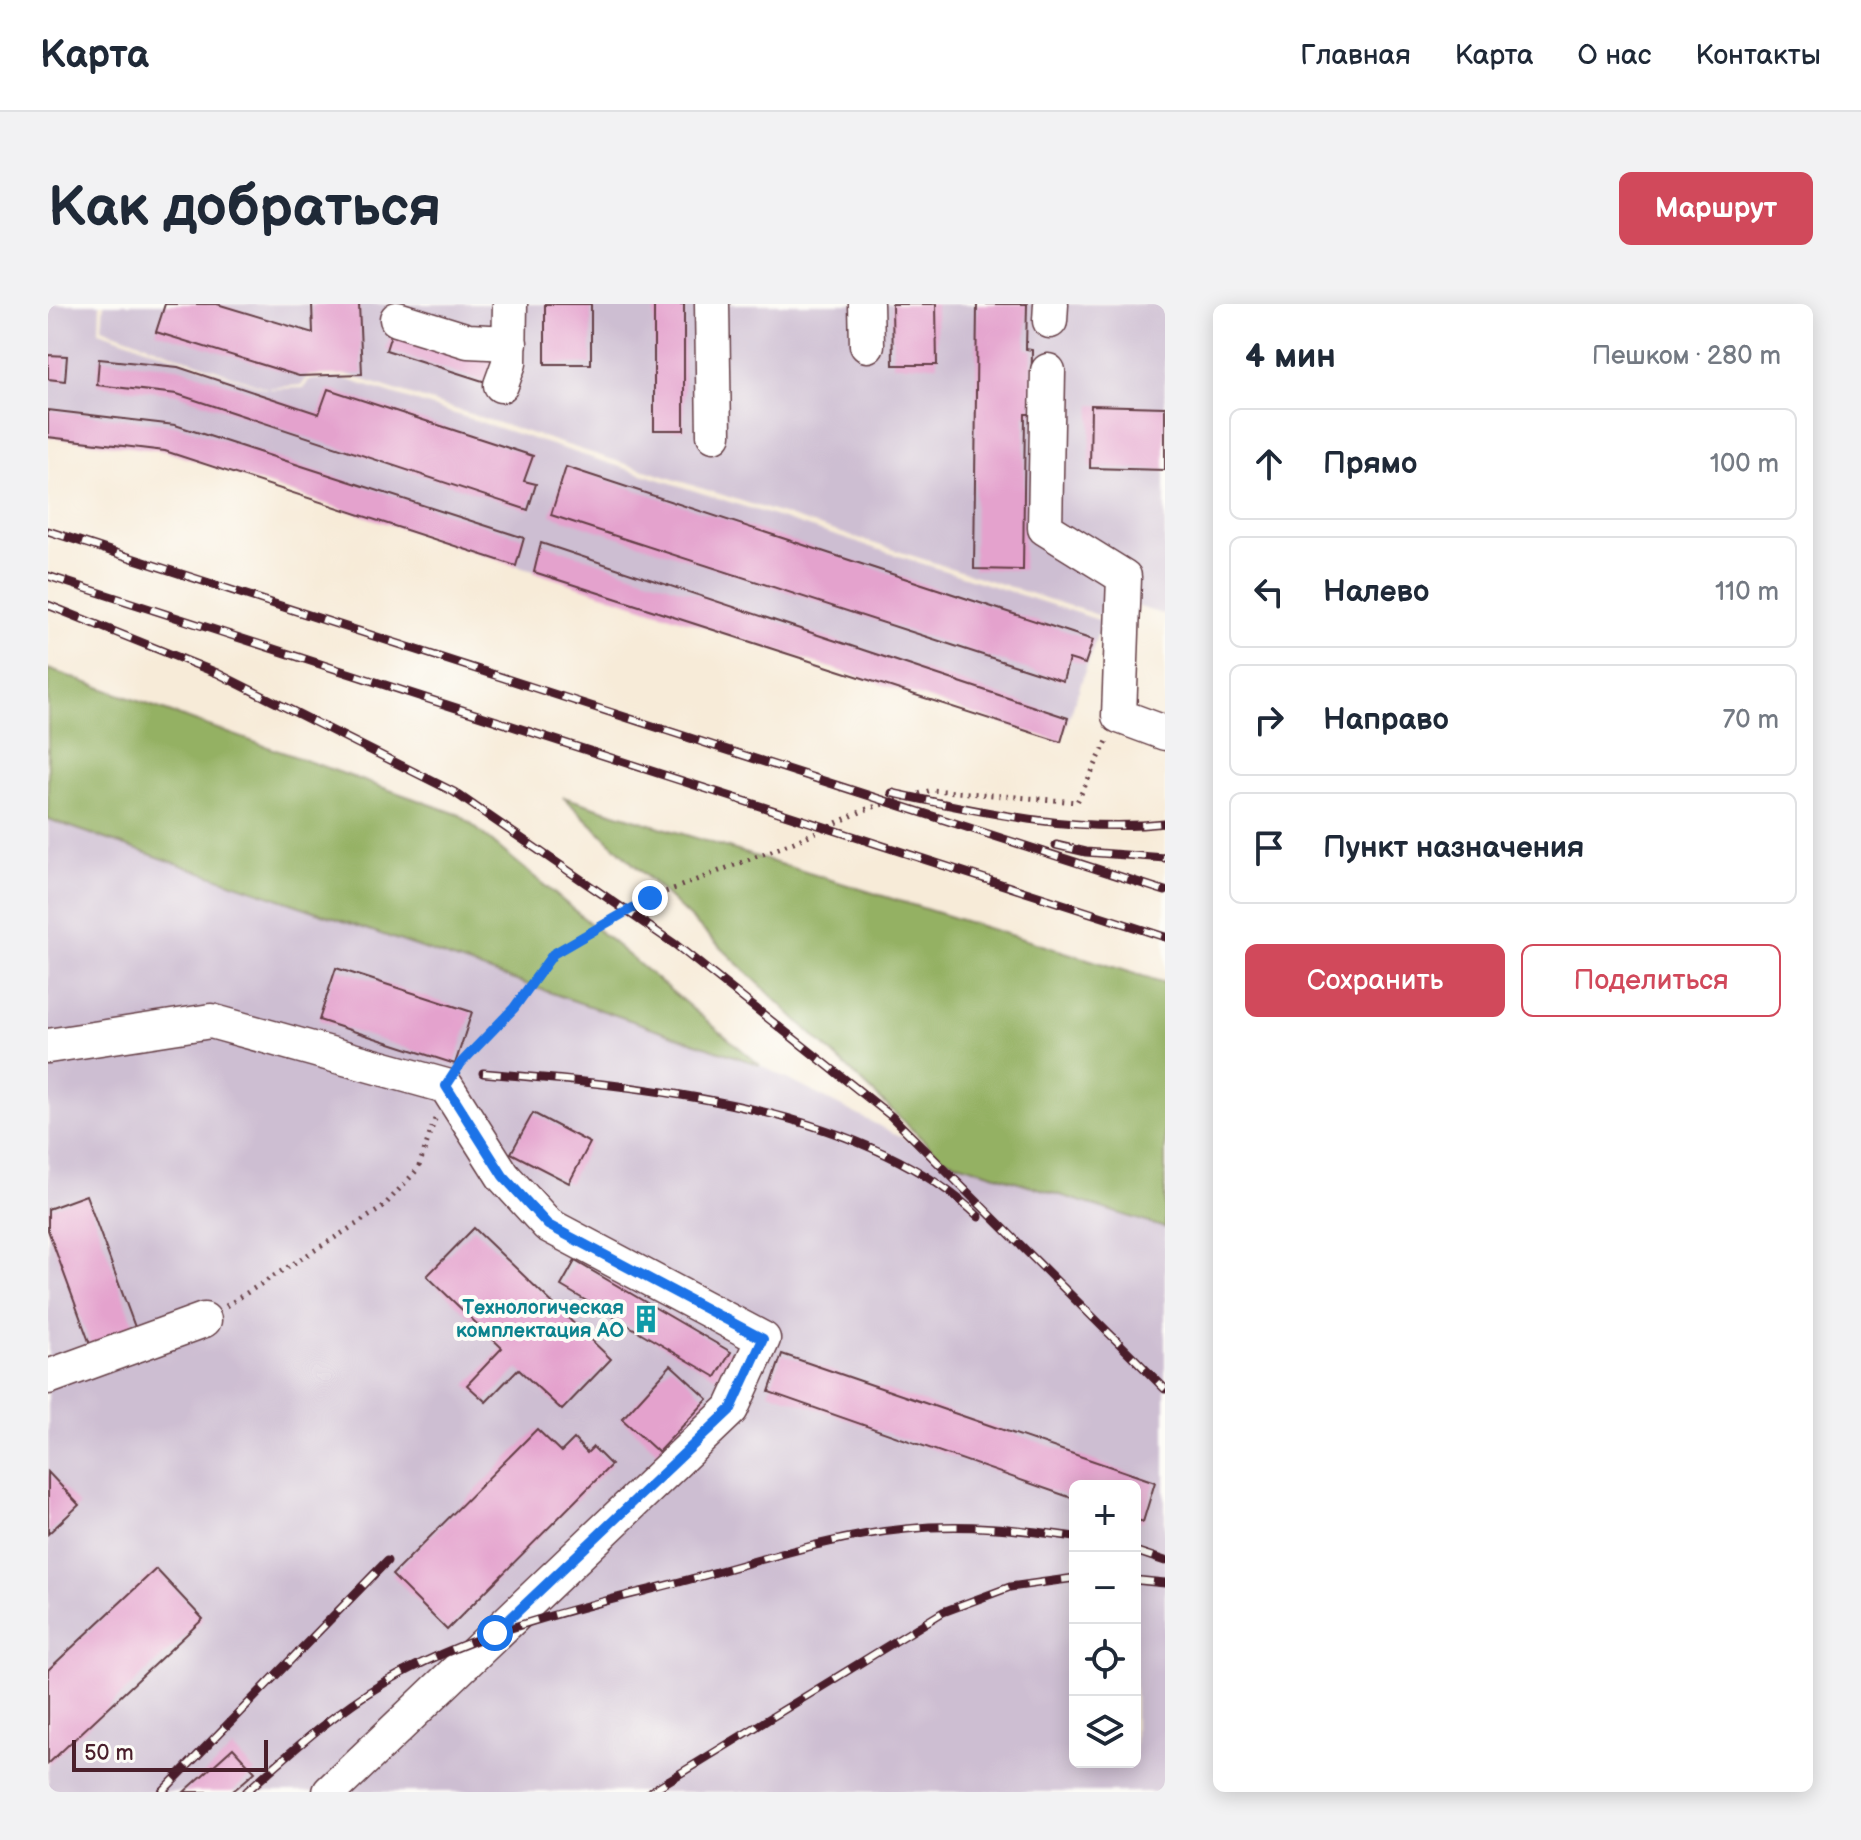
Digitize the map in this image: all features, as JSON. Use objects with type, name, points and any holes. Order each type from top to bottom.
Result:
[{"type":"lane","points":[[501,385],[510,343],[510,304]]},
{"type":"lane","points":[[712,304],[714,435]]},
{"type":"lane","points":[[866,304],[867,345]]},
{"type":"lane","points":[[397,319],[468,341],[510,343]]},
{"type":"lane","points":[[1048,371],[1045,528],[1124,577],[1119,716],[1165,733]]},
{"type":"lane","points":[[48,1046],[211,1021],[446,1086],[503,1176],[548,1225],[763,1339],[731,1409],[330,1792]]},
{"type":"lane","points":[[48,1377],[204,1320]]},
{"type":"path","points":[[204,1320],[382,1208],[418,1169],[446,1086],[461,1063],[514,1008],[553,954],[650,898],[794,842],[867,809],[932,790],[1077,802],[1119,716]]},
{"type":"shaded area","points":[[48,304],[100,304],[99,331],[266,389],[304,388],[309,380],[342,378],[1102,621],[1061,742],[165,451],[48,437]]},
{"type":"shaded area","points":[[104,304],[1165,304],[1165,615],[1117,600],[1104,617],[339,372],[308,375],[302,385],[267,388],[102,328]]},
{"type":"shaded area","points":[[48,819],[760,1065],[942,1158],[1165,1228],[1165,1792],[48,1792]]},
{"type":"green space","points":[[48,669],[460,815],[760,1065],[48,819]]},
{"type":"green space","points":[[563,797],[1165,983],[1165,1228],[942,1158]]},
{"type":"building","points":[[165,304],[217,304],[313,333],[312,304],[359,304],[362,374],[299,376],[156,332]]},
{"type":"building","points":[[545,304],[591,304],[591,364],[545,364]]},
{"type":"building","points":[[654,304],[684,304],[684,430],[654,430]]},
{"type":"building","points":[[892,304],[936,304],[937,365],[893,365]]},
{"type":"building","points":[[977,304],[1027,304],[1026,349],[1032,350],[1031,414],[1025,414],[1023,570],[974,569]]},
{"type":"building","points":[[393,328],[499,362],[492,384],[386,350]]},
{"type":"building","points":[[48,355],[67,356],[65,381],[48,379]]},
{"type":"building","points":[[99,359],[178,367],[319,414],[328,389],[533,456],[524,481],[536,484],[528,510],[177,394],[97,385]]},
{"type":"building","points":[[1091,405],[1165,407],[1165,470],[1090,468]]},
{"type":"building","points":[[48,410],[175,425],[524,538],[516,566],[165,451],[48,437]]},
{"type":"building","points":[[566,467],[1093,640],[1085,664],[1069,659],[1063,681],[551,515]]},
{"type":"building","points":[[541,543],[1068,718],[1061,742],[534,572]]},
{"type":"building","points":[[336,968],[472,1012],[455,1064],[319,1020]]},
{"type":"building","points":[[533,1113],[590,1143],[569,1183],[511,1153]]},
{"type":"building","points":[[86,1195],[136,1330],[91,1347],[48,1230],[48,1209]]},
{"type":"building","points":[[474,1228],[611,1359],[562,1410],[518,1369],[486,1402],[467,1385],[502,1348],[427,1276]]},
{"type":"building","name":"Технологическая комплектация АО","points":[[575,1261],[731,1352],[716,1377],[561,1286]]},
{"type":"building","points":[[782,1354],[1155,1482],[1143,1522],[1141,1480],[1069,1480],[1069,1497],[769,1392]]},
{"type":"building","points":[[671,1365],[708,1399],[658,1452],[622,1419]]},
{"type":"building","points":[[537,1429],[561,1452],[574,1439],[587,1453],[593,1447],[611,1465],[447,1630],[392,1575]]},
{"type":"building","points":[[48,1472],[79,1505],[48,1534]]},
{"type":"building","points":[[156,1569],[203,1619],[48,1764],[48,1670]]},
{"type":"building","points":[[233,1748],[255,1772],[232,1792],[184,1792]]},
{"type":"railway","points":[[48,531],[1165,891]]},
{"type":"railway","points":[[48,576],[1165,937]]},
{"type":"railway","points":[[48,605],[217,673],[454,792],[676,945],[891,1116],[1165,1389]]},
{"type":"railway","points":[[892,793],[1062,823],[1165,823]]},
{"type":"railway","points":[[1056,845],[1086,852],[1165,858]]},
{"type":"railway","points":[[483,1073],[677,1094],[811,1125],[874,1149],[931,1179],[979,1217]]},
{"type":"railway","points":[[246,1792],[330,1720],[384,1683],[456,1648],[532,1621],[796,1550],[878,1532],[970,1527],[1069,1536]]},
{"type":"railway","points":[[1138,1552],[1165,1561]]},
{"type":"railway","points":[[162,1792],[387,1561]]},
{"type":"railway","points":[[650,1792],[943,1612],[1010,1587],[1069,1579]]},
{"type":"railway","points":[[1141,1581],[1165,1583]]},
{"type":"place","name":"Технологическая комплектация АО","points":[[646,1319]]},
{"type":"route","points":[[495,1633],[731,1409],[763,1339],[548,1225],[503,1176],[446,1086],[461,1063],[514,1008],[553,954],[650,898]]}]
